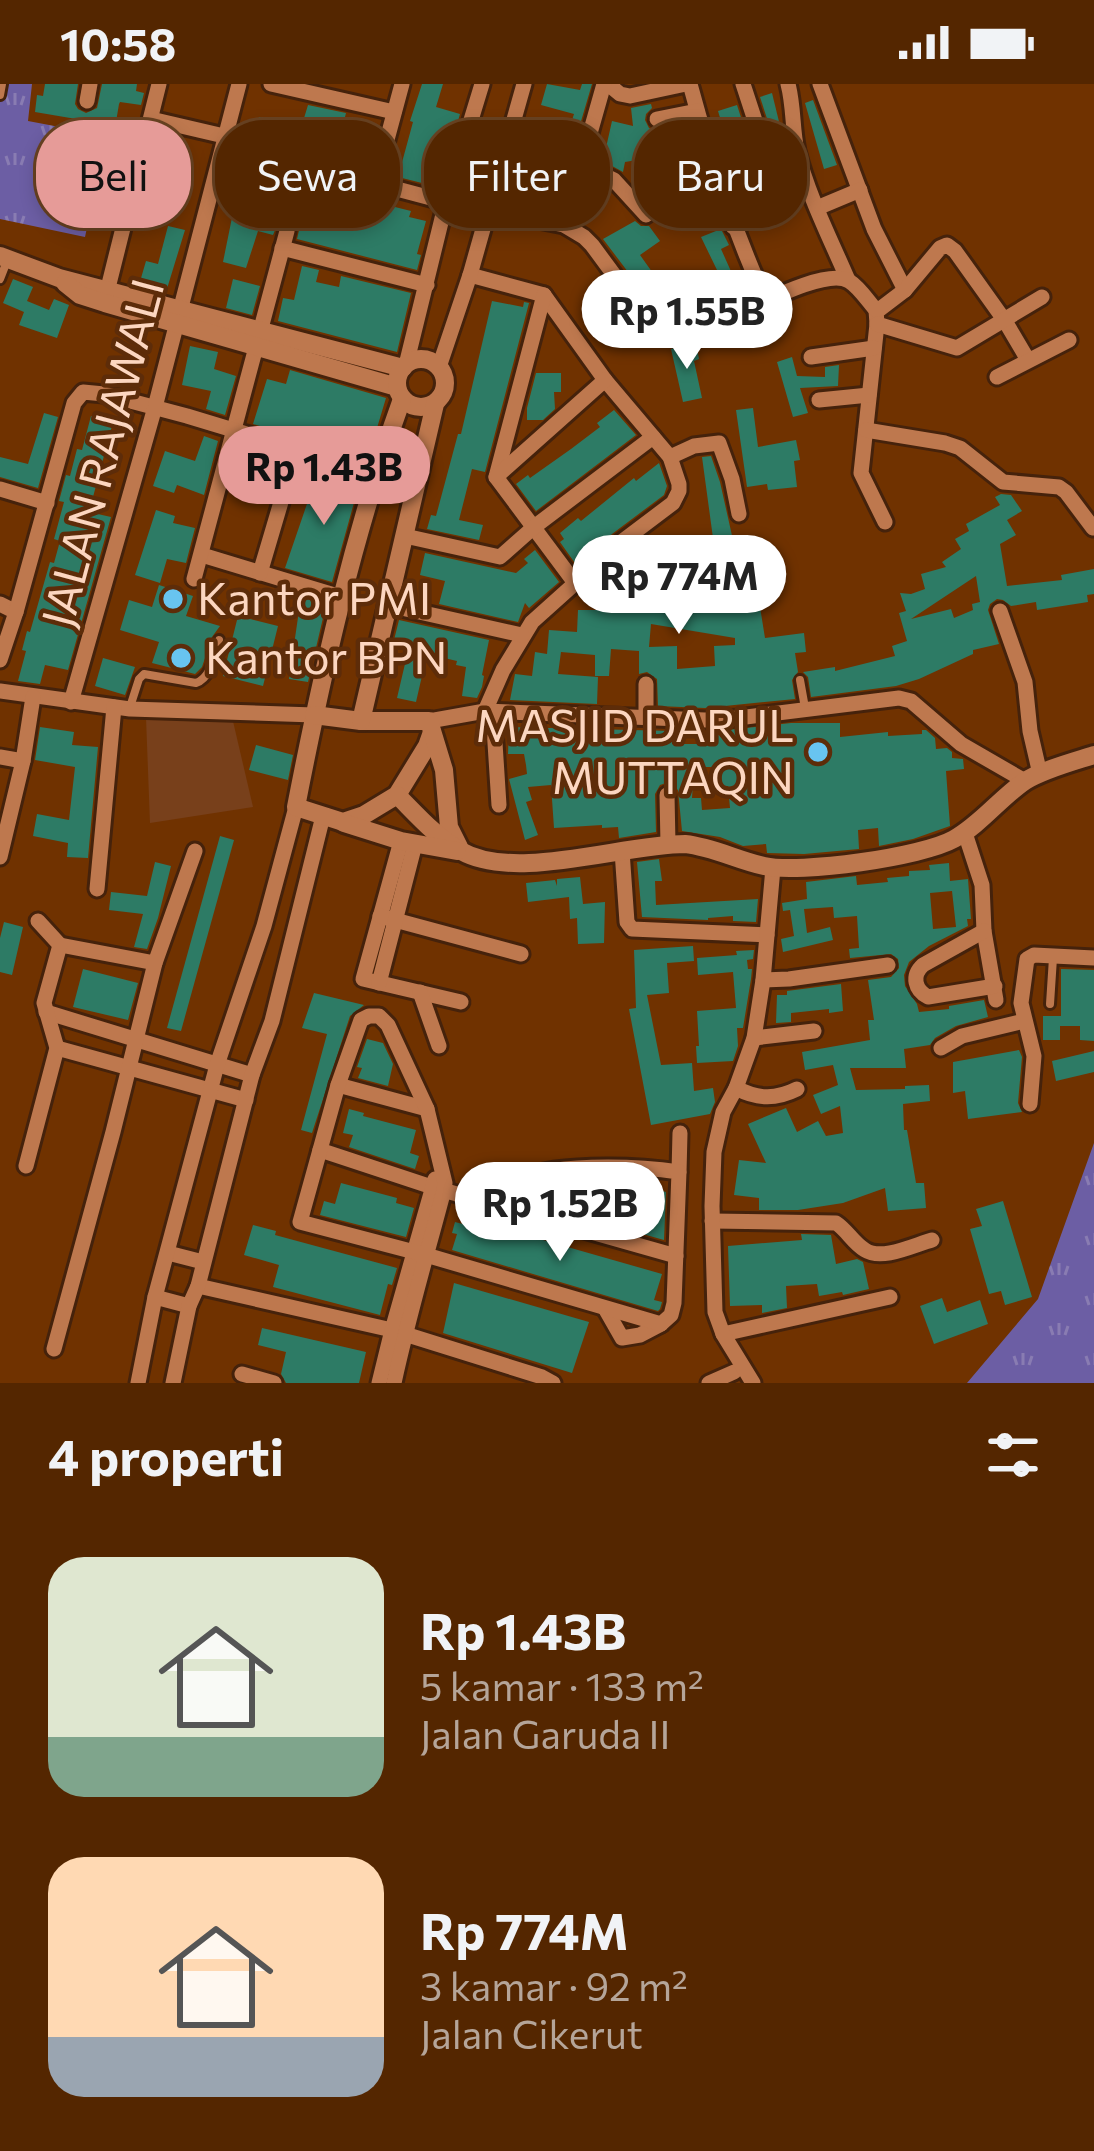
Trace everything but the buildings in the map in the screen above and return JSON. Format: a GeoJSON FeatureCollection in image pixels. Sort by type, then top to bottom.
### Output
{"type":"FeatureCollection","features":[{"type":"Feature","properties":{"kind":"street"},"geometry":{"type":"LineString","coordinates":[[106,297],[159,84]]}},
{"type":"Feature","properties":{"kind":"street","name":"JALAN RAJAWALI"},"geometry":{"type":"LineString","coordinates":[[229,120],[239,84]]}},
{"type":"Feature","properties":{"kind":"street"},"geometry":{"type":"LineString","coordinates":[[271,84],[320,89],[394,112]]}},
{"type":"Feature","properties":{"kind":"street"},"geometry":{"type":"LineString","coordinates":[[392,120],[402,84]]}},
{"type":"Feature","properties":{"kind":"street"},"geometry":{"type":"LineString","coordinates":[[471,120],[482,84]]}},
{"type":"Feature","properties":{"kind":"street"},"geometry":{"type":"LineString","coordinates":[[514,120],[524,84]]}},
{"type":"Feature","properties":{"kind":"street"},"geometry":{"type":"LineString","coordinates":[[595,120],[606,84],[629,96],[688,84],[699,120]]}},
{"type":"Feature","properties":{"kind":"street"},"geometry":{"type":"LineString","coordinates":[[743,84],[755,120]]}},
{"type":"Feature","properties":{"kind":"street"},"geometry":{"type":"LineString","coordinates":[[788,84],[798,158],[848,280],[876,317],[957,348],[1042,297]]}},
{"type":"Feature","properties":{"kind":"street"},"geometry":{"type":"LineString","coordinates":[[820,84],[874,229],[904,290]]}},
{"type":"Feature","properties":{"kind":"street"},"geometry":{"type":"LineString","coordinates":[[657,119],[697,111]]}},
{"type":"Feature","properties":{"kind":"street"},"geometry":{"type":"LineString","coordinates":[[151,118],[215,134]]}},
{"type":"Feature","properties":{"kind":"street","name":"JALAN RAJAWALI"},"geometry":{"type":"LineString","coordinates":[[71,702],[155,407],[215,170]]}},
{"type":"Feature","properties":{"kind":"street"},"geometry":{"type":"LineString","coordinates":[[610,178],[634,202]]}},
{"type":"Feature","properties":{"kind":"street"},"geometry":{"type":"LineString","coordinates":[[817,208],[860,190]]}},
{"type":"Feature","properties":{"kind":"street"},"geometry":{"type":"LineString","coordinates":[[138,1383],[155,1297],[217,1065],[264,926],[296,806],[341,597],[440,228]]}},
{"type":"Feature","properties":{"kind":"street"},"geometry":{"type":"LineString","coordinates":[[439,368],[483,228]]}},
{"type":"Feature","properties":{"kind":"street"},"geometry":{"type":"LineString","coordinates":[[568,228],[592,245],[654,328]]}},
{"type":"Feature","properties":{"kind":"street"},"geometry":{"type":"LineString","coordinates":[[733,228],[766,302]]}},
{"type":"Feature","properties":{"kind":"street"},"geometry":{"type":"LineString","coordinates":[[194,579],[285,240],[427,285]]}},
{"type":"Feature","properties":{"kind":"street"},"geometry":{"type":"LineString","coordinates":[[885,522],[861,472],[876,317],[883,308],[940,248],[950,245],[1028,360]]}},
{"type":"Feature","properties":{"kind":"street"},"geometry":{"type":"LineString","coordinates":[[4,258],[59,278],[80,295],[106,297],[402,380]]}},
{"type":"Feature","properties":{"kind":"street"},"geometry":{"type":"LineString","coordinates":[[470,275],[544,295],[605,380],[670,457],[679,484],[677,497],[542,611],[521,635],[489,711],[499,806]]}},
{"type":"Feature","properties":{"kind":"street"},"geometry":{"type":"LineString","coordinates":[[737,314],[821,280],[848,280]]}},
{"type":"Feature","properties":{"kind":"street"},"geometry":{"type":"LineString","coordinates":[[496,477],[544,295]]}},
{"type":"Feature","properties":{"kind":"street"},"geometry":{"type":"LineString","coordinates":[[997,377],[1069,340]]}},
{"type":"Feature","properties":{"kind":"street"},"geometry":{"type":"LineString","coordinates":[[811,357],[874,348]]}},
{"type":"Feature","properties":{"kind":"street"},"geometry":{"type":"LineString","coordinates":[[361,721],[435,404],[445,380],[439,368],[417,360],[402,380]]}},
{"type":"Feature","properties":{"kind":"street"},"geometry":{"type":"LineString","coordinates":[[402,380],[410,405],[435,404]]}},
{"type":"Feature","properties":{"kind":"street"},"geometry":{"type":"LineString","coordinates":[[496,477],[605,380]]}},
{"type":"Feature","properties":{"kind":"street"},"geometry":{"type":"LineString","coordinates":[[0,660],[74,403],[83,392],[155,407],[375,472]]}},
{"type":"Feature","properties":{"kind":"street"},"geometry":{"type":"LineString","coordinates":[[819,400],[869,395]]}},
{"type":"Feature","properties":{"kind":"street"},"geometry":{"type":"LineString","coordinates":[[866,430],[945,443],[974,457],[1003,482],[1059,487],[1093,528]]}},
{"type":"Feature","properties":{"kind":"street"},"geometry":{"type":"LineString","coordinates":[[405,536],[496,557],[508,553],[653,436]]}},
{"type":"Feature","properties":{"kind":"street"},"geometry":{"type":"LineString","coordinates":[[670,457],[694,446],[719,443],[740,514]]}},
{"type":"Feature","properties":{"kind":"street"},"geometry":{"type":"LineString","coordinates":[[260,572],[297,448]]}},
{"type":"Feature","properties":{"kind":"street"},"geometry":{"type":"LineString","coordinates":[[496,477],[574,583]]}},
{"type":"Feature","properties":{"kind":"street"},"geometry":{"type":"LineString","coordinates":[[0,489],[47,502]]}},
{"type":"Feature","properties":{"kind":"street"},"geometry":{"type":"LineString","coordinates":[[202,555],[341,597]]}},
{"type":"Feature","properties":{"kind":"street"},"geometry":{"type":"LineString","coordinates":[[0,604],[16,612]]}},
{"type":"Feature","properties":{"kind":"street"},"geometry":{"type":"LineString","coordinates":[[388,604],[521,635]]}},
{"type":"Feature","properties":{"kind":"street"},"geometry":{"type":"LineString","coordinates":[[1000,611],[1024,682],[1033,778]]}},
{"type":"Feature","properties":{"kind":"street"},"geometry":{"type":"LineString","coordinates":[[646,684],[646,716]]}},
{"type":"Feature","properties":{"kind":"street"},"geometry":{"type":"LineString","coordinates":[[0,691],[122,708],[314,715],[431,726],[489,711],[738,718],[905,699],[962,744],[1033,778]]}},
{"type":"Feature","properties":{"kind":"street"},"geometry":{"type":"LineString","coordinates":[[1,852],[33,697]]}},
{"type":"Feature","properties":{"kind":"street"},"geometry":{"type":"LineString","coordinates":[[97,889],[122,708]]}},
{"type":"Feature","properties":{"kind":"street"},"geometry":{"type":"LineString","coordinates":[[333,819],[364,815],[397,795],[427,746],[431,726]]}},
{"type":"Feature","properties":{"kind":"street"},"geometry":{"type":"LineString","coordinates":[[431,726],[444,770],[449,827],[461,851]]}},
{"type":"Feature","properties":{"kind":"street"},"geometry":{"type":"LineString","coordinates":[[296,806],[408,842],[495,862],[668,844],[703,846],[773,868],[825,865],[931,850],[964,833],[1033,778],[1094,754]]}},
{"type":"Feature","properties":{"kind":"street"},"geometry":{"type":"LineString","coordinates":[[0,758],[23,761]]}},
{"type":"Feature","properties":{"kind":"street"},"geometry":{"type":"LineString","coordinates":[[397,795],[461,851]]}},
{"type":"Feature","properties":{"kind":"street"},"geometry":{"type":"LineString","coordinates":[[667,795],[668,844]]}},
{"type":"Feature","properties":{"kind":"street"},"geometry":{"type":"LineString","coordinates":[[173,1383],[189,1306],[252,1075],[333,819]]}},
{"type":"Feature","properties":{"kind":"street"},"geometry":{"type":"LineString","coordinates":[[964,833],[982,885],[984,931],[996,993],[928,997],[921,993],[915,978],[922,965],[984,931]]}},
{"type":"Feature","properties":{"kind":"street"},"geometry":{"type":"LineString","coordinates":[[408,842],[387,918],[379,983],[461,1002]]}},
{"type":"Feature","properties":{"kind":"street"},"geometry":{"type":"LineString","coordinates":[[54,1349],[155,963],[195,851]]}},
{"type":"Feature","properties":{"kind":"street"},"geometry":{"type":"LineString","coordinates":[[622,851],[627,922],[632,929],[767,935]]}},
{"type":"Feature","properties":{"kind":"street"},"geometry":{"type":"LineString","coordinates":[[753,1383],[715,1312],[714,1152],[723,1112],[754,1038],[773,868]]}},
{"type":"Feature","properties":{"kind":"street"},"geometry":{"type":"LineString","coordinates":[[387,918],[521,954]]}},
{"type":"Feature","properties":{"kind":"street"},"geometry":{"type":"LineString","coordinates":[[38,921],[60,945],[155,963]]}},
{"type":"Feature","properties":{"kind":"street"},"geometry":{"type":"LineString","coordinates":[[264,926],[294,932]]}},
{"type":"Feature","properties":{"kind":"street"},"geometry":{"type":"LineString","coordinates":[[26,1166],[57,1048],[44,1003],[60,945]]}},
{"type":"Feature","properties":{"kind":"street"},"geometry":{"type":"LineString","coordinates":[[1030,1104],[1034,1056],[1021,1004],[1027,959],[1034,955],[1094,958]]}},
{"type":"Feature","properties":{"kind":"street"},"geometry":{"type":"LineString","coordinates":[[763,980],[888,965]]}},
{"type":"Feature","properties":{"kind":"street"},"geometry":{"type":"LineString","coordinates":[[420,992],[439,1046]]}},
{"type":"Feature","properties":{"kind":"street"},"geometry":{"type":"LineString","coordinates":[[46,1012],[252,1075]]}},
{"type":"Feature","properties":{"kind":"street"},"geometry":{"type":"LineString","coordinates":[[379,1383],[398,1331],[420,1253],[439,1183],[427,1109],[388,1025],[379,1016],[359,1023],[295,1220],[420,1253],[606,1310],[626,1339],[661,1324],[674,1303],[680,1133]]}},
{"type":"Feature","properties":{"kind":"street"},"geometry":{"type":"LineString","coordinates":[[941,1048],[962,1036],[1024,1021]]}},
{"type":"Feature","properties":{"kind":"street"},"geometry":{"type":"LineString","coordinates":[[754,1038],[814,1031]]}},
{"type":"Feature","properties":{"kind":"street"},"geometry":{"type":"LineString","coordinates":[[57,1048],[246,1100]]}},
{"type":"Feature","properties":{"kind":"street"},"geometry":{"type":"LineString","coordinates":[[338,1085],[427,1109]]}},
{"type":"Feature","properties":{"kind":"street"},"geometry":{"type":"LineString","coordinates":[[736,1088],[764,1098],[797,1089]]}},
{"type":"Feature","properties":{"kind":"street"},"geometry":{"type":"LineString","coordinates":[[320,1150],[676,1256]]}},
{"type":"Feature","properties":{"kind":"street"},"geometry":{"type":"LineString","coordinates":[[501,1205],[509,1185],[535,1173],[623,1167],[679,1172]]}},
{"type":"Feature","properties":{"kind":"street"},"geometry":{"type":"LineString","coordinates":[[712,1221],[836,1223],[862,1249],[878,1255],[932,1240]]}},
{"type":"Feature","properties":{"kind":"street"},"geometry":{"type":"LineString","coordinates":[[168,1253],[203,1262]]}},
{"type":"Feature","properties":{"kind":"street"},"geometry":{"type":"LineString","coordinates":[[198,1286],[398,1331],[553,1383]]}},
{"type":"Feature","properties":{"kind":"street"},"geometry":{"type":"LineString","coordinates":[[155,1297],[189,1306]]}},
{"type":"Feature","properties":{"kind":"street"},"geometry":{"type":"LineString","coordinates":[[723,1334],[890,1297]]}},
{"type":"Feature","properties":{"kind":"street"},"geometry":{"type":"LineString","coordinates":[[394,1383],[398,1331]]}},
{"type":"Feature","properties":{"kind":"street"},"geometry":{"type":"LineString","coordinates":[[709,1383],[734,1372]]}},
{"type":"Feature","properties":{"kind":"street"},"geometry":{"type":"LineString","coordinates":[[247,1378],[274,1383]]}},
{"type":"Feature","properties":{"kind":"lane"},"geometry":{"type":"LineString","coordinates":[[0,95],[2,84]]}},
{"type":"Feature","properties":{"kind":"lane"},"geometry":{"type":"LineString","coordinates":[[0,279],[4,258]]}},
{"type":"Feature","properties":{"kind":"lane"},"geometry":{"type":"LineString","coordinates":[[122,708],[144,674],[202,680],[219,640]]}},
{"type":"Feature","properties":{"kind":"lane"},"geometry":{"type":"LineString","coordinates":[[800,680],[805,710]]}},
{"type":"Feature","properties":{"kind":"lane"},"geometry":{"type":"LineString","coordinates":[[1050,1004],[1053,957]]}},
{"type":"Feature","properties":{"kind":"shaded area"},"geometry":{"type":"Polygon","coordinates":[[[146,717],[232,717],[253,807],[150,823],[146,717]]]}},
{"type":"Feature","properties":{"kind":"green space"},"geometry":{"type":"Polygon","coordinates":[[[0,84],[32,84],[28,121],[36,123],[36,227],[0,219],[0,84]]]}},
{"type":"Feature","properties":{"kind":"green space"},"geometry":{"type":"Polygon","coordinates":[[[42,228],[87,228],[85,237],[42,228]]]}},
{"type":"Feature","properties":{"kind":"green space"},"geometry":{"type":"Polygon","coordinates":[[[1094,1143],[1094,1383],[967,1383],[1038,1299],[1094,1143]]]}},
{"type":"Feature","properties":{"kind":"place","name":"Kantor PMI"},"geometry":{"type":"Point","coordinates":[173,599]}},
{"type":"Feature","properties":{"kind":"place","name":"Kantor BPN"},"geometry":{"type":"Point","coordinates":[181,658]}},
{"type":"Feature","properties":{"kind":"place","name":"MASJID DARUL MUTTAQIN"},"geometry":{"type":"Point","coordinates":[818,752]}}]}
